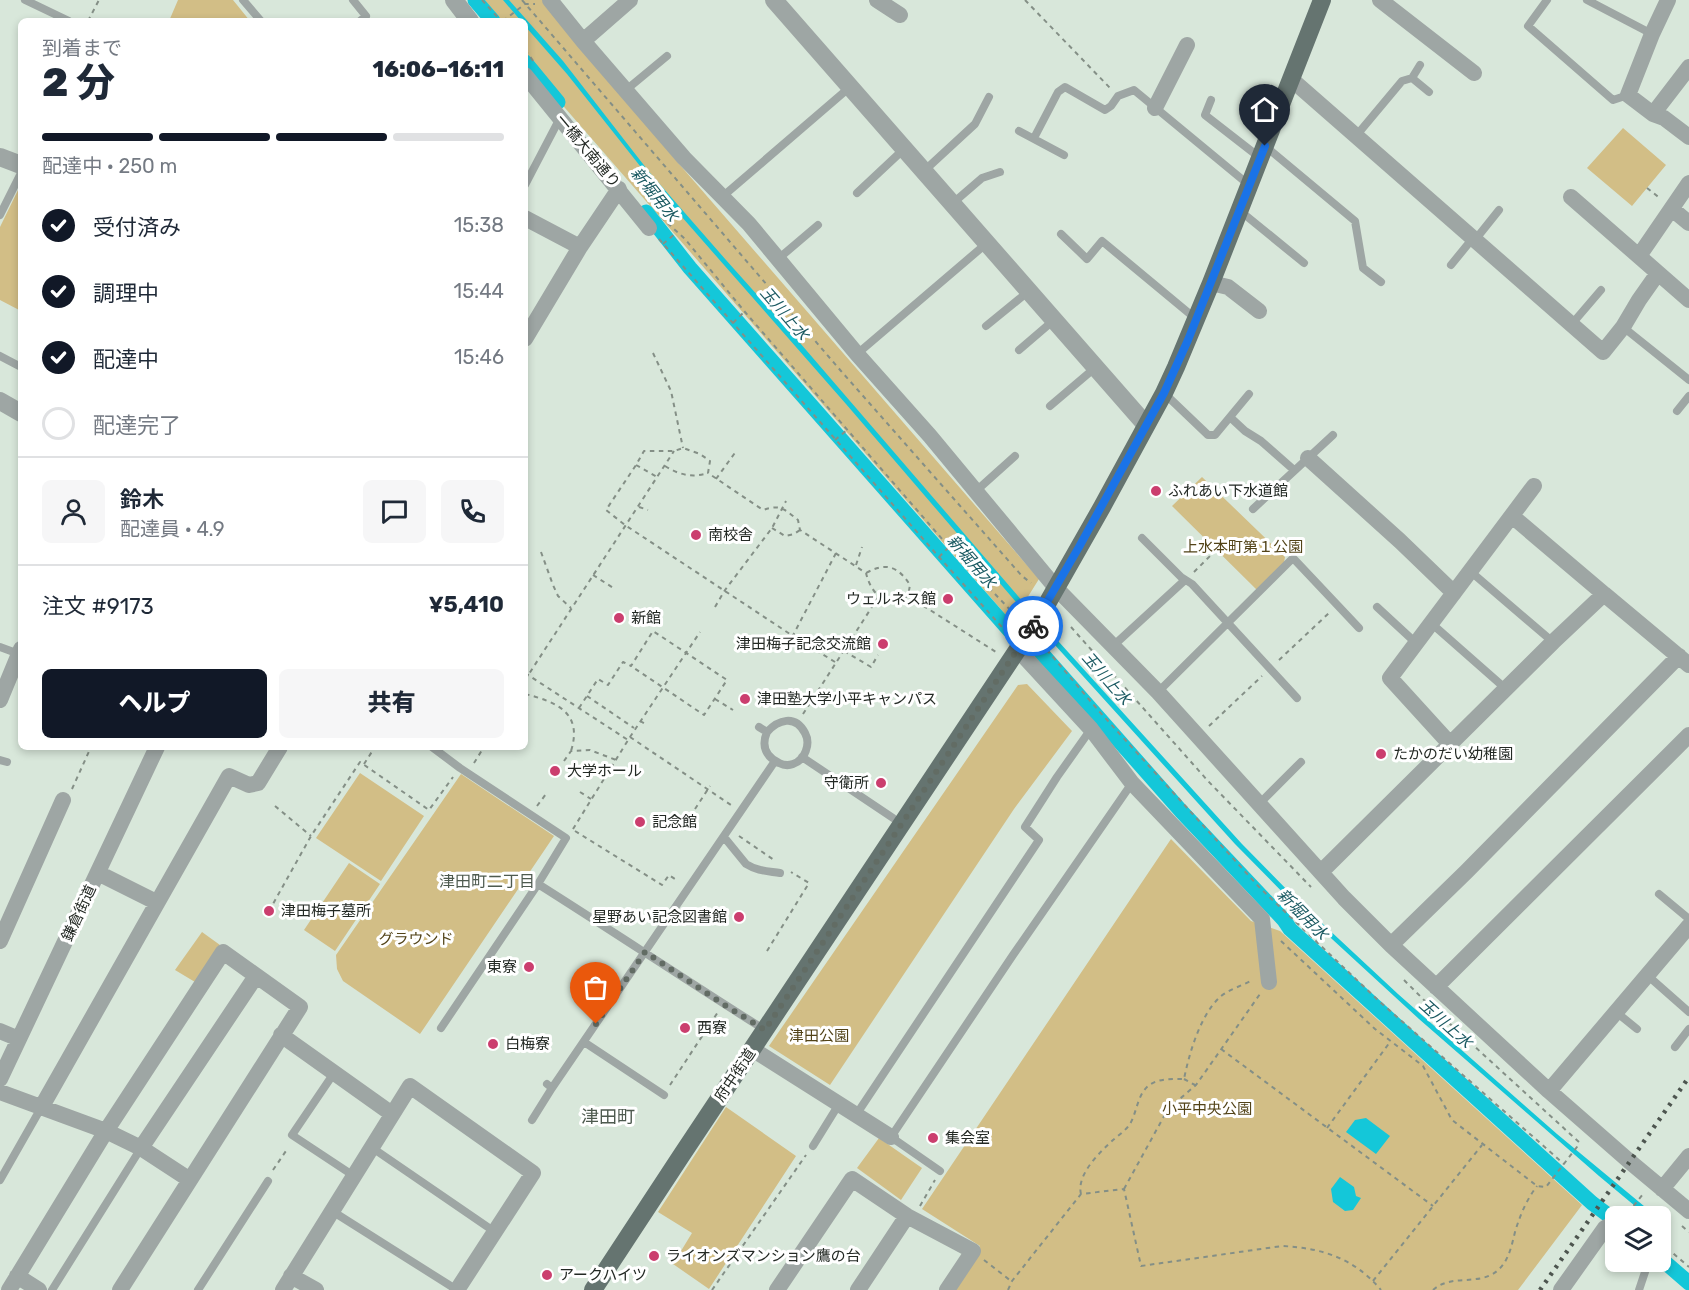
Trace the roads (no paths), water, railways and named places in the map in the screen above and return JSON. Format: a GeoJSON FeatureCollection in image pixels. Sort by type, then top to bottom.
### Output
{"type":"FeatureCollection","features":[{"type":"Feature","properties":{"kind":"main road","name":"府中街道"},"geometry":{"type":"LineString","coordinates":[[593,1290],[1056,588],[1164,393],[1211,283],[1322,0]]}},
{"type":"Feature","properties":{"kind":"street"},"geometry":{"type":"LineString","coordinates":[[454,0],[468,18]]}},
{"type":"Feature","properties":{"kind":"street"},"geometry":{"type":"LineString","coordinates":[[550,0],[582,41],[684,158],[748,224],[857,354],[930,436],[1056,588],[1158,692],[1344,898],[1436,987],[1654,1187],[1689,1211]]}},
{"type":"Feature","properties":{"kind":"street"},"geometry":{"type":"LineString","coordinates":[[582,41],[630,0]]}},
{"type":"Feature","properties":{"kind":"street"},"geometry":{"type":"LineString","coordinates":[[774,0],[1146,425]]}},
{"type":"Feature","properties":{"kind":"street"},"geometry":{"type":"LineString","coordinates":[[1380,0],[1474,73]]}},
{"type":"Feature","properties":{"kind":"street"},"geometry":{"type":"LineString","coordinates":[[1668,0],[1628,95],[1689,137]]}},
{"type":"Feature","properties":{"kind":"street"},"geometry":{"type":"LineString","coordinates":[[879,1],[900,15]]}},
{"type":"Feature","properties":{"kind":"street"},"geometry":{"type":"LineString","coordinates":[[1155,108],[1187,45]]}},
{"type":"Feature","properties":{"kind":"street"},"geometry":{"type":"LineString","coordinates":[[1653,114],[1689,67]]}},
{"type":"Feature","properties":{"kind":"street","name":"一橋大南通り"},"geometry":{"type":"LineString","coordinates":[[532,72],[561,118],[619,189],[655,222]]}},
{"type":"Feature","properties":{"kind":"street"},"geometry":{"type":"LineString","coordinates":[[1292,79],[1602,352],[1623,327],[1659,273]]}},
{"type":"Feature","properties":{"kind":"street"},"geometry":{"type":"LineString","coordinates":[[0,157],[18,164]]}},
{"type":"Feature","properties":{"kind":"street"},"geometry":{"type":"LineString","coordinates":[[1639,256],[1689,183]]}},
{"type":"Feature","properties":{"kind":"street"},"geometry":{"type":"LineString","coordinates":[[528,334],[580,247],[619,189]]}},
{"type":"Feature","properties":{"kind":"street"},"geometry":{"type":"LineString","coordinates":[[1571,197],[1689,300]]}},
{"type":"Feature","properties":{"kind":"street"},"geometry":{"type":"LineString","coordinates":[[1672,209],[1689,223]]}},
{"type":"Feature","properties":{"kind":"street"},"geometry":{"type":"LineString","coordinates":[[528,220],[580,247]]}},
{"type":"Feature","properties":{"kind":"street"},"geometry":{"type":"LineString","coordinates":[[1211,283],[1228,287],[1258,311]]}},
{"type":"Feature","properties":{"kind":"street"},"geometry":{"type":"LineString","coordinates":[[0,403],[18,412]]}},
{"type":"Feature","properties":{"kind":"street"},"geometry":{"type":"LineString","coordinates":[[1308,458],[1454,593]]}},
{"type":"Feature","properties":{"kind":"street"},"geometry":{"type":"LineString","coordinates":[[1451,745],[1390,678],[1534,486]]}},
{"type":"Feature","properties":{"kind":"street"},"geometry":{"type":"LineString","coordinates":[[1391,945],[1684,660],[1512,516]]}},
{"type":"Feature","properties":{"kind":"street"},"geometry":{"type":"LineString","coordinates":[[1321,872],[1604,594]]}},
{"type":"Feature","properties":{"kind":"street"},"geometry":{"type":"LineString","coordinates":[[1022,640],[1132,783],[1262,919],[1268,977]]}},
{"type":"Feature","properties":{"kind":"street"},"geometry":{"type":"LineString","coordinates":[[0,700],[18,660]]}},
{"type":"Feature","properties":{"kind":"street"},"geometry":{"type":"LineString","coordinates":[[1436,987],[1689,735]]}},
{"type":"Feature","properties":{"kind":"street","name":"鎌倉街道"},"geometry":{"type":"LineString","coordinates":[[0,1079],[156,750]]}},
{"type":"Feature","properties":{"kind":"street"},"geometry":{"type":"LineString","coordinates":[[41,1108],[229,776],[249,785],[258,783],[278,750]]}},
{"type":"Feature","properties":{"kind":"street"},"geometry":{"type":"LineString","coordinates":[[0,941],[63,800]]}},
{"type":"Feature","properties":{"kind":"street"},"geometry":{"type":"LineString","coordinates":[[98,873],[156,902]]}},
{"type":"Feature","properties":{"kind":"street"},"geometry":{"type":"LineString","coordinates":[[1549,1091],[1689,926]]}},
{"type":"Feature","properties":{"kind":"street"},"geometry":{"type":"LineString","coordinates":[[39,1290],[13,1283],[106,1131],[223,952],[300,1007],[120,1290]]}},
{"type":"Feature","properties":{"kind":"street"},"geometry":{"type":"LineString","coordinates":[[141,1148],[256,976]]}},
{"type":"Feature","properties":{"kind":"street"},"geometry":{"type":"LineString","coordinates":[[0,1031],[19,1039]]}},
{"type":"Feature","properties":{"kind":"street"},"geometry":{"type":"LineString","coordinates":[[281,1035],[393,1114]]}},
{"type":"Feature","properties":{"kind":"street"},"geometry":{"type":"LineString","coordinates":[[752,1049],[891,1137]]}},
{"type":"Feature","properties":{"kind":"street"},"geometry":{"type":"LineString","coordinates":[[316,1290],[287,1283],[410,1086],[533,1173],[457,1290]]}},
{"type":"Feature","properties":{"kind":"street"},"geometry":{"type":"LineString","coordinates":[[0,1092],[106,1131],[141,1148],[190,1180]]}},
{"type":"Feature","properties":{"kind":"street"},"geometry":{"type":"LineString","coordinates":[[1654,1187],[1689,1156]]}},
{"type":"Feature","properties":{"kind":"street"},"geometry":{"type":"LineString","coordinates":[[777,1290],[852,1179],[910,1218],[973,1251],[946,1290]]}},
{"type":"Feature","properties":{"kind":"street"},"geometry":{"type":"LineString","coordinates":[[858,1290],[910,1218]]}},
{"type":"Feature","properties":{"kind":"street"},"geometry":{"type":"LineString","coordinates":[[1561,1290],[1605,1236]]}},
{"type":"Feature","properties":{"kind":"lane"},"geometry":{"type":"LineString","coordinates":[[25,0],[63,18]]}},
{"type":"Feature","properties":{"kind":"lane"},"geometry":{"type":"LineString","coordinates":[[243,0],[258,18]]}},
{"type":"Feature","properties":{"kind":"lane"},"geometry":{"type":"LineString","coordinates":[[353,0],[366,16],[364,18]]}},
{"type":"Feature","properties":{"kind":"lane"},"geometry":{"type":"LineString","coordinates":[[1547,0],[1528,26],[1613,100],[1628,95]]}},
{"type":"Feature","properties":{"kind":"lane"},"geometry":{"type":"LineString","coordinates":[[1587,0],[1652,34]]}},
{"type":"Feature","properties":{"kind":"lane"},"geometry":{"type":"LineString","coordinates":[[626,90],[667,56]]}},
{"type":"Feature","properties":{"kind":"lane"},"geometry":{"type":"LineString","coordinates":[[1356,136],[1397,86],[1402,81],[1412,78],[1420,65]]}},
{"type":"Feature","properties":{"kind":"lane"},"geometry":{"type":"LineString","coordinates":[[1412,78],[1429,92]]}},
{"type":"Feature","properties":{"kind":"lane"},"geometry":{"type":"LineString","coordinates":[[722,197],[850,87]]}},
{"type":"Feature","properties":{"kind":"lane"},"geometry":{"type":"LineString","coordinates":[[1034,138],[1058,92],[1065,87],[1105,110],[1112,106],[1118,96],[1134,90],[1249,185]]}},
{"type":"Feature","properties":{"kind":"lane"},"geometry":{"type":"LineString","coordinates":[[923,171],[975,124],[989,97]]}},
{"type":"Feature","properties":{"kind":"lane"},"geometry":{"type":"LineString","coordinates":[[1212,100],[1205,115],[1262,152],[1354,221],[1363,268],[1381,282]]}},
{"type":"Feature","properties":{"kind":"lane"},"geometry":{"type":"LineString","coordinates":[[528,179],[561,118]]}},
{"type":"Feature","properties":{"kind":"lane"},"geometry":{"type":"LineString","coordinates":[[1019,130],[1064,155]]}},
{"type":"Feature","properties":{"kind":"lane"},"geometry":{"type":"LineString","coordinates":[[857,193],[905,149]]}},
{"type":"Feature","properties":{"kind":"lane"},"geometry":{"type":"LineString","coordinates":[[952,204],[982,178],[1000,172]]}},
{"type":"Feature","properties":{"kind":"lane"},"geometry":{"type":"LineString","coordinates":[[0,215],[18,179]]}},
{"type":"Feature","properties":{"kind":"lane"},"geometry":{"type":"LineString","coordinates":[[1239,210],[1304,263]]}},
{"type":"Feature","properties":{"kind":"lane"},"geometry":{"type":"LineString","coordinates":[[1451,265],[1499,210]]}},
{"type":"Feature","properties":{"kind":"lane"},"geometry":{"type":"LineString","coordinates":[[778,259],[818,225]]}},
{"type":"Feature","properties":{"kind":"lane"},"geometry":{"type":"LineString","coordinates":[[1060,234],[1087,259],[1102,241],[1196,319]]}},
{"type":"Feature","properties":{"kind":"lane"},"geometry":{"type":"LineString","coordinates":[[857,354],[987,243]]}},
{"type":"Feature","properties":{"kind":"lane"},"geometry":{"type":"LineString","coordinates":[[1571,325],[1601,290]]}},
{"type":"Feature","properties":{"kind":"lane"},"geometry":{"type":"LineString","coordinates":[[986,326],[1029,291]]}},
{"type":"Feature","properties":{"kind":"lane"},"geometry":{"type":"LineString","coordinates":[[1019,350],[1054,320]]}},
{"type":"Feature","properties":{"kind":"lane"},"geometry":{"type":"LineString","coordinates":[[1623,327],[1689,380]]}},
{"type":"Feature","properties":{"kind":"lane"},"geometry":{"type":"LineString","coordinates":[[0,356],[18,365]]}},
{"type":"Feature","properties":{"kind":"lane"},"geometry":{"type":"LineString","coordinates":[[1050,406],[1096,368]]}},
{"type":"Feature","properties":{"kind":"lane"},"geometry":{"type":"LineString","coordinates":[[1164,393],[1208,435],[1215,435],[1249,394]]}},
{"type":"Feature","properties":{"kind":"lane"},"geometry":{"type":"LineString","coordinates":[[1677,411],[1689,396]]}},
{"type":"Feature","properties":{"kind":"lane"},"geometry":{"type":"LineString","coordinates":[[1231,418],[1245,431],[1262,441],[1294,470]]}},
{"type":"Feature","properties":{"kind":"lane"},"geometry":{"type":"LineString","coordinates":[[1253,509],[1333,435]]}},
{"type":"Feature","properties":{"kind":"lane"},"geometry":{"type":"LineString","coordinates":[[976,491],[1015,456]]}},
{"type":"Feature","properties":{"kind":"lane"},"geometry":{"type":"LineString","coordinates":[[1142,538],[1180,577],[1192,584],[1297,698]]}},
{"type":"Feature","properties":{"kind":"lane"},"geometry":{"type":"LineString","coordinates":[[1158,692],[1293,558],[1359,628]]}},
{"type":"Feature","properties":{"kind":"lane"},"geometry":{"type":"LineString","coordinates":[[1470,571],[1554,642]]}},
{"type":"Feature","properties":{"kind":"lane"},"geometry":{"type":"LineString","coordinates":[[1113,646],[1185,580]]}},
{"type":"Feature","properties":{"kind":"lane"},"geometry":{"type":"LineString","coordinates":[[1377,607],[1416,643]]}},
{"type":"Feature","properties":{"kind":"lane"},"geometry":{"type":"LineString","coordinates":[[1431,623],[1506,689]]}},
{"type":"Feature","properties":{"kind":"lane"},"geometry":{"type":"LineString","coordinates":[[0,647],[18,654]]}},
{"type":"Feature","properties":{"kind":"lane"},"geometry":{"type":"LineString","coordinates":[[786,720],[797,724],[805,732],[807,749],[794,764],[775,761],[767,755],[763,730],[779,721],[786,720]]}},
{"type":"Feature","properties":{"kind":"lane"},"geometry":{"type":"LineString","coordinates":[[856,1115],[1039,840],[1025,827],[1091,729]]}},
{"type":"Feature","properties":{"kind":"lane"},"geometry":{"type":"LineString","coordinates":[[436,750],[566,838],[538,884],[441,1028]]}},
{"type":"Feature","properties":{"kind":"lane"},"geometry":{"type":"LineString","coordinates":[[802,757],[893,818]]}},
{"type":"Feature","properties":{"kind":"lane"},"geometry":{"type":"LineString","coordinates":[[531,1120],[549,1086],[584,1042],[775,761]]}},
{"type":"Feature","properties":{"kind":"lane"},"geometry":{"type":"LineString","coordinates":[[1259,804],[1301,762]]}},
{"type":"Feature","properties":{"kind":"lane"},"geometry":{"type":"LineString","coordinates":[[940,1171],[891,1137],[1132,783]]}},
{"type":"Feature","properties":{"kind":"lane"},"geometry":{"type":"LineString","coordinates":[[724,837],[750,867],[780,873]]}},
{"type":"Feature","properties":{"kind":"lane"},"geometry":{"type":"LineString","coordinates":[[538,884],[765,1030]]}},
{"type":"Feature","properties":{"kind":"lane"},"geometry":{"type":"LineString","coordinates":[[1659,894],[1689,919]]}},
{"type":"Feature","properties":{"kind":"lane"},"geometry":{"type":"LineString","coordinates":[[1647,975],[1689,1011]]}},
{"type":"Feature","properties":{"kind":"lane"},"geometry":{"type":"LineString","coordinates":[[1616,1012],[1637,1029]]}},
{"type":"Feature","properties":{"kind":"lane"},"geometry":{"type":"LineString","coordinates":[[1675,1047],[1689,1029]]}},
{"type":"Feature","properties":{"kind":"lane"},"geometry":{"type":"LineString","coordinates":[[584,1042],[664,1095]]}},
{"type":"Feature","properties":{"kind":"lane"},"geometry":{"type":"LineString","coordinates":[[334,1073],[292,1135],[354,1176]]}},
{"type":"Feature","properties":{"kind":"lane"},"geometry":{"type":"LineString","coordinates":[[813,1146],[839,1104]]}},
{"type":"Feature","properties":{"kind":"lane"},"geometry":{"type":"LineString","coordinates":[[0,1180],[41,1108]]}},
{"type":"Feature","properties":{"kind":"lane"},"geometry":{"type":"LineString","coordinates":[[371,1147],[495,1232]]}},
{"type":"Feature","properties":{"kind":"lane"},"geometry":{"type":"LineString","coordinates":[[52,1290],[141,1148]]}},
{"type":"Feature","properties":{"kind":"lane"},"geometry":{"type":"LineString","coordinates":[[198,1290],[268,1181]]}},
{"type":"Feature","properties":{"kind":"lane"},"geometry":{"type":"LineString","coordinates":[[332,1211],[457,1290]]}},
{"type":"Feature","properties":{"kind":"lane"},"geometry":{"type":"LineString","coordinates":[[1639,1290],[1645,1272]]}},
{"type":"Feature","properties":{"kind":"water"},"geometry":{"type":"Polygon","coordinates":[[[503,0],[509,0],[525,18],[518,18],[503,0]]]}},
{"type":"Feature","properties":{"kind":"water"},"geometry":{"type":"Polygon","coordinates":[[[528,21],[563,61],[650,173],[1030,610],[1242,844],[1296,899],[1398,994],[1557,1134],[1644,1206],[1635,1206],[1419,1019],[1295,905],[1235,844],[1016,602],[667,200],[567,74],[528,29],[528,21]]]}},
{"type":"Feature","properties":{"kind":"water"},"geometry":{"type":"Polygon","coordinates":[[[1366,1118],[1390,1136],[1376,1154],[1346,1132],[1355,1120],[1366,1118]]]}},
{"type":"Feature","properties":{"kind":"water"},"geometry":{"type":"Polygon","coordinates":[[[1340,1177],[1354,1187],[1356,1196],[1361,1198],[1353,1210],[1345,1211],[1333,1202],[1331,1189],[1340,1177]]]}},
{"type":"Feature","properties":{"kind":"waterway","name":"新堀用水"},"geometry":{"type":"LineString","coordinates":[[475,0],[490,18]]}},
{"type":"Feature","properties":{"kind":"waterway","name":"新堀用水"},"geometry":{"type":"LineString","coordinates":[[528,66],[558,102]]}},
{"type":"Feature","properties":{"kind":"waterway","name":"新堀用水"},"geometry":{"type":"LineString","coordinates":[[646,212],[690,268],[1010,631],[1037,648],[1181,811],[1290,929],[1605,1213]]}},
{"type":"Feature","properties":{"kind":"waterway","name":"新堀用水"},"geometry":{"type":"LineString","coordinates":[[1671,1267],[1689,1283]]}},
{"type":"Feature","properties":{"kind":"railway"},"geometry":{"type":"LineString","coordinates":[[1540,1290],[1689,1077]]}},
{"type":"Feature","properties":{"kind":"place","name":"ふれあい下水道館"},"geometry":{"type":"Point","coordinates":[1156,491]}},
{"type":"Feature","properties":{"kind":"place","name":"南校舎"},"geometry":{"type":"Point","coordinates":[696,535]}},
{"type":"Feature","properties":{"kind":"place","name":"ウェルネス館"},"geometry":{"type":"Point","coordinates":[948,599]}},
{"type":"Feature","properties":{"kind":"place","name":"新館"},"geometry":{"type":"Point","coordinates":[619,618]}},
{"type":"Feature","properties":{"kind":"place","name":"津田梅子記念交流館"},"geometry":{"type":"Point","coordinates":[883,644]}},
{"type":"Feature","properties":{"kind":"place","name":"津田塾大学小平キャンパス"},"geometry":{"type":"Point","coordinates":[745,699]}},
{"type":"Feature","properties":{"kind":"place","name":"たかのだい幼稚園"},"geometry":{"type":"Point","coordinates":[1381,754]}},
{"type":"Feature","properties":{"kind":"place","name":"大学ホール"},"geometry":{"type":"Point","coordinates":[555,771]}},
{"type":"Feature","properties":{"kind":"place","name":"守衛所"},"geometry":{"type":"Point","coordinates":[881,783]}},
{"type":"Feature","properties":{"kind":"place","name":"記念館"},"geometry":{"type":"Point","coordinates":[640,822]}},
{"type":"Feature","properties":{"kind":"place","name":"津田梅子墓所"},"geometry":{"type":"Point","coordinates":[269,911]}},
{"type":"Feature","properties":{"kind":"place","name":"星野あい記念図書館"},"geometry":{"type":"Point","coordinates":[739,917]}},
{"type":"Feature","properties":{"kind":"place","name":"東寮"},"geometry":{"type":"Point","coordinates":[529,967]}},
{"type":"Feature","properties":{"kind":"place","name":"西寮"},"geometry":{"type":"Point","coordinates":[685,1028]}},
{"type":"Feature","properties":{"kind":"place","name":"白梅寮"},"geometry":{"type":"Point","coordinates":[493,1044]}},
{"type":"Feature","properties":{"kind":"place","name":"集会室"},"geometry":{"type":"Point","coordinates":[933,1138]}},
{"type":"Feature","properties":{"kind":"place","name":"ライオンズマンション鷹の台"},"geometry":{"type":"Point","coordinates":[654,1256]}},
{"type":"Feature","properties":{"kind":"place","name":"アークハイツ"},"geometry":{"type":"Point","coordinates":[547,1275]}},
{"type":"Feature","properties":{"kind":"district","name":"津田町二丁目"},"geometry":{"type":"Point","coordinates":[487,881]}},
{"type":"Feature","properties":{"kind":"district","name":"津田町"},"geometry":{"type":"Point","coordinates":[608,1117]}},
{"type":"Feature","properties":{"kind":"water label","name":"玉川上水"},"geometry":{"type":"Point","coordinates":[785,313]}},
{"type":"Feature","properties":{"kind":"water label","name":"玉川上水"},"geometry":{"type":"Point","coordinates":[1107,678]}},
{"type":"Feature","properties":{"kind":"water label","name":"玉川上水"},"geometry":{"type":"Point","coordinates":[1446,1023]}},
{"type":"Feature","properties":{"kind":"park label","name":"上水本町第１公園"},"geometry":{"type":"Point","coordinates":[1243,547]}},
{"type":"Feature","properties":{"kind":"park label","name":"グラウンド"},"geometry":{"type":"Point","coordinates":[416,939]}},
{"type":"Feature","properties":{"kind":"park label","name":"津田公園"},"geometry":{"type":"Point","coordinates":[819,1036]}},
{"type":"Feature","properties":{"kind":"park label","name":"小平中央公園"},"geometry":{"type":"Point","coordinates":[1207,1109]}}]}
